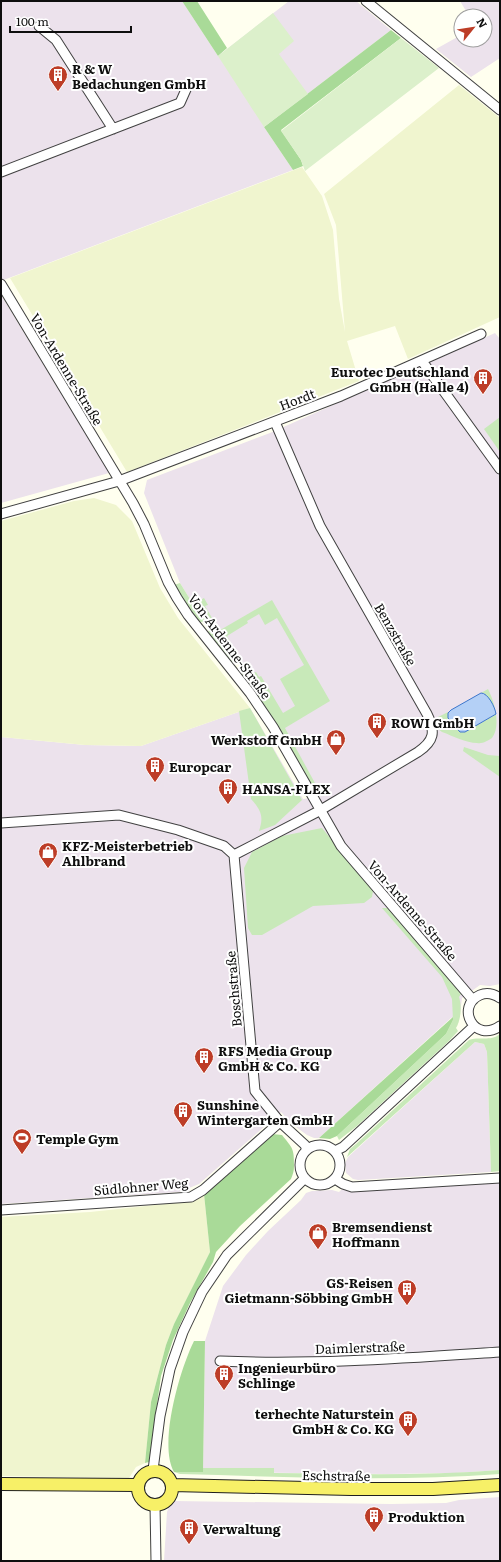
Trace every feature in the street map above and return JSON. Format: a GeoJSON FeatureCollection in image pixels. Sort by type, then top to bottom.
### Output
{"type":"FeatureCollection","features":[{"type":"Feature","properties":{"kind":"main road"},"geometry":{"type":"LineString","coordinates":[[153,1470],[160,1470],[170,1479],[172,1485],[172,1491],[166,1501],[155,1505],[144,1501],[140,1497],[137,1485],[143,1475],[153,1470]]}},
{"type":"Feature","properties":{"kind":"main road"},"geometry":{"type":"LineString","coordinates":[[1,1484],[137,1485]]}},
{"type":"Feature","properties":{"kind":"main road","name":"Eschstraße"},"geometry":{"type":"LineString","coordinates":[[172,1485],[351,1489],[432,1489],[500,1485]]}},
{"type":"Feature","properties":{"kind":"street"},"geometry":{"type":"LineString","coordinates":[[366,1],[500,110]]}},
{"type":"Feature","properties":{"kind":"street"},"geometry":{"type":"LineString","coordinates":[[39,26],[56,40],[113,129]]}},
{"type":"Feature","properties":{"kind":"street"},"geometry":{"type":"LineString","coordinates":[[1,172],[180,103],[188,86]]}},
{"type":"Feature","properties":{"kind":"street","name":"Von-Ardenne-Straße"},"geometry":{"type":"LineString","coordinates":[[1,284],[144,524],[168,582],[188,615],[250,693],[273,727],[319,811],[341,846],[473,1000]]}},
{"type":"Feature","properties":{"kind":"street","name":"Hordt"},"geometry":{"type":"LineString","coordinates":[[1,514],[119,481],[341,396],[481,334]]}},
{"type":"Feature","properties":{"kind":"street"},"geometry":{"type":"LineString","coordinates":[[422,361],[500,469]]}},
{"type":"Feature","properties":{"kind":"street","name":"Benzstraße"},"geometry":{"type":"LineString","coordinates":[[275,422],[320,526],[432,722],[432,739],[426,747],[319,811]]}},
{"type":"Feature","properties":{"kind":"street"},"geometry":{"type":"LineString","coordinates":[[1,823],[119,815],[178,830],[224,846],[234,855],[319,811]]}},
{"type":"Feature","properties":{"kind":"street","name":"Boschstraße"},"geometry":{"type":"LineString","coordinates":[[234,855],[255,1091],[280,1122],[305,1145],[307,1150]]}},
{"type":"Feature","properties":{"kind":"street"},"geometry":{"type":"LineString","coordinates":[[500,998],[490,993],[484,994],[473,1000],[468,1010],[470,1021],[474,1026],[484,1031],[490,1031],[500,1026]]}},
{"type":"Feature","properties":{"kind":"street"},"geometry":{"type":"LineString","coordinates":[[335,1151],[342,1147],[474,1026]]}},
{"type":"Feature","properties":{"kind":"street","name":"Südlohner Weg"},"geometry":{"type":"LineString","coordinates":[[1,1210],[191,1198],[203,1190],[280,1122]]}},
{"type":"Feature","properties":{"kind":"street"},"geometry":{"type":"LineString","coordinates":[[321,1145],[335,1151],[339,1158],[340,1165],[339,1172],[335,1179],[323,1185],[310,1183],[305,1178],[300,1167],[303,1155],[313,1146],[321,1145]]}},
{"type":"Feature","properties":{"kind":"street"},"geometry":{"type":"LineString","coordinates":[[153,1470],[159,1422],[170,1369],[183,1332],[199,1297],[214,1272],[227,1255],[305,1178]]}},
{"type":"Feature","properties":{"kind":"street"},"geometry":{"type":"LineString","coordinates":[[335,1179],[352,1187],[500,1178]]}},
{"type":"Feature","properties":{"kind":"street","name":"Daimlerstraße"},"geometry":{"type":"LineString","coordinates":[[220,1361],[258,1363],[326,1362],[500,1352]]}},
{"type":"Feature","properties":{"kind":"street"},"geometry":{"type":"LineString","coordinates":[[155,1505],[156,1561]]}},
{"type":"Feature","properties":{"kind":"shaded area"},"geometry":{"type":"Polygon","coordinates":[[[1,1],[182,1],[218,56],[289,1],[356,1],[391,30],[264,127],[293,170],[1,281],[1,1]]]}},
{"type":"Feature","properties":{"kind":"shaded area"},"geometry":{"type":"Polygon","coordinates":[[[460,1],[500,1],[500,58],[471,77],[436,49],[453,39],[453,48],[493,48],[493,8],[464,8],[460,1]]]}},
{"type":"Feature","properties":{"kind":"shaded area"},"geometry":{"type":"Polygon","coordinates":[[[1,295],[109,473],[1,503],[1,295]]]}},
{"type":"Feature","properties":{"kind":"shaded area"},"geometry":{"type":"Polygon","coordinates":[[[495,333],[500,339],[500,984],[490,986],[480,985],[462,998],[460,1014],[451,1018],[319,1138],[314,1138],[307,1135],[292,1124],[281,1112],[199,1184],[179,1192],[1,1204],[1,737],[85,745],[141,746],[250,708],[303,799],[322,796],[249,675],[196,609],[180,583],[144,493],[147,480],[270,433],[495,333]]]}},
{"type":"Feature","properties":{"kind":"shaded area"},"geometry":{"type":"Polygon","coordinates":[[[475,1042],[484,1044],[487,1052],[491,1172],[358,1180],[353,1179],[346,1173],[345,1163],[348,1157],[475,1042]]]}},
{"type":"Feature","properties":{"kind":"shaded area"},"geometry":{"type":"Polygon","coordinates":[[[500,1183],[500,1470],[455,1473],[386,1474],[203,1472],[205,1341],[223,1286],[246,1255],[268,1231],[301,1200],[306,1193],[312,1191],[332,1190],[339,1192],[342,1189],[354,1191],[500,1183]]]}},
{"type":"Feature","properties":{"kind":"shaded area"},"geometry":{"type":"Polygon","coordinates":[[[500,1497],[500,1561],[164,1561],[167,1512],[174,1501],[391,1504],[446,1503],[459,1500],[500,1497]]]}},
{"type":"Feature","properties":{"kind":"green space"},"geometry":{"type":"Polygon","coordinates":[[[182,1],[197,1],[227,48],[218,56],[182,1]]]}},
{"type":"Feature","properties":{"kind":"green space"},"geometry":{"type":"Polygon","coordinates":[[[273,13],[294,41],[279,54],[308,94],[264,127],[218,56],[273,13]]]}},
{"type":"Feature","properties":{"kind":"green space"},"geometry":{"type":"Polygon","coordinates":[[[391,30],[401,38],[281,130],[301,160],[303,166],[293,170],[264,127],[391,30]]]}},
{"type":"Feature","properties":{"kind":"green space"},"geometry":{"type":"Polygon","coordinates":[[[401,38],[439,68],[305,171],[301,160],[281,131],[401,38]]]}},
{"type":"Feature","properties":{"kind":"green space"},"geometry":{"type":"Polygon","coordinates":[[[459,85],[500,118],[500,317],[408,359],[395,326],[347,341],[359,381],[127,472],[10,278],[302,167],[322,196],[333,230],[339,299],[345,332],[336,225],[324,194],[459,85]]]}},
{"type":"Feature","properties":{"kind":"green space"},"geometry":{"type":"Polygon","coordinates":[[[500,417],[500,452],[484,429],[500,417]]]}},
{"type":"Feature","properties":{"kind":"green space"},"geometry":{"type":"Polygon","coordinates":[[[94,498],[116,505],[132,521],[160,588],[178,618],[250,708],[141,746],[85,745],[1,737],[1,521],[74,501],[94,498]]]}},
{"type":"Feature","properties":{"kind":"green space"},"geometry":{"type":"Polygon","coordinates":[[[180,583],[193,604],[204,598],[208,605],[205,606],[212,618],[206,622],[200,622],[174,585],[180,583]]]}},
{"type":"Feature","properties":{"kind":"green space"},"geometry":{"type":"Polygon","coordinates":[[[272,600],[330,701],[285,728],[322,796],[316,796],[281,732],[262,701],[240,671],[245,667],[252,674],[256,672],[259,677],[261,676],[283,713],[295,706],[280,679],[304,665],[277,618],[265,625],[259,614],[227,636],[240,659],[239,661],[233,663],[208,632],[211,627],[215,633],[272,600]]]}},
{"type":"Feature","properties":{"kind":"green space"},"geometry":{"type":"Polygon","coordinates":[[[488,689],[496,714],[484,693],[481,693],[488,689]]]}},
{"type":"Feature","properties":{"kind":"green space"},"geometry":{"type":"Polygon","coordinates":[[[250,708],[302,800],[275,825],[259,831],[261,814],[251,799],[239,711],[250,708]]]}},
{"type":"Feature","properties":{"kind":"green space"},"geometry":{"type":"Polygon","coordinates":[[[448,712],[453,725],[465,732],[496,714],[497,721],[495,733],[492,738],[485,742],[479,743],[464,741],[442,732],[438,729],[436,718],[448,712]]]}},
{"type":"Feature","properties":{"kind":"green space"},"geometry":{"type":"Polygon","coordinates":[[[464,747],[488,755],[500,756],[500,777],[463,751],[464,747]]]}},
{"type":"Feature","properties":{"kind":"green space"},"geometry":{"type":"Polygon","coordinates":[[[322,828],[369,885],[373,891],[372,897],[364,903],[313,906],[262,935],[252,935],[248,928],[244,868],[252,852],[282,836],[322,828]]]}},
{"type":"Feature","properties":{"kind":"green space"},"geometry":{"type":"Polygon","coordinates":[[[382,908],[389,908],[461,994],[459,997],[460,1017],[456,1028],[458,1031],[357,1126],[339,1140],[337,1136],[446,1034],[453,1020],[452,999],[442,977],[382,908]]]}},
{"type":"Feature","properties":{"kind":"green space"},"geometry":{"type":"Polygon","coordinates":[[[453,1017],[446,1034],[337,1136],[330,1139],[319,1138],[453,1017]]]}},
{"type":"Feature","properties":{"kind":"green space"},"geometry":{"type":"Polygon","coordinates":[[[500,1034],[500,1171],[491,1172],[487,1052],[484,1044],[475,1042],[347,1157],[350,1149],[469,1040],[477,1038],[492,1038],[500,1034]]]}},
{"type":"Feature","properties":{"kind":"green space"},"geometry":{"type":"Polygon","coordinates":[[[272,1134],[282,1135],[292,1149],[294,1156],[294,1171],[292,1177],[240,1226],[216,1252],[213,1262],[190,1303],[173,1340],[161,1376],[149,1462],[145,1463],[151,1402],[166,1345],[174,1324],[210,1252],[204,1194],[272,1134]]]}},
{"type":"Feature","properties":{"kind":"green space"},"geometry":{"type":"Polygon","coordinates":[[[204,1194],[210,1252],[174,1324],[166,1345],[151,1402],[145,1463],[136,1467],[129,1478],[1,1476],[1,1217],[90,1212],[165,1204],[204,1194]]]}},
{"type":"Feature","properties":{"kind":"green space"},"geometry":{"type":"Polygon","coordinates":[[[194,1341],[205,1341],[203,1472],[174,1472],[168,1444],[173,1406],[177,1387],[194,1341]]]}},
{"type":"Feature","properties":{"kind":"green space"},"geometry":{"type":"Polygon","coordinates":[[[203,1468],[274,1468],[274,1473],[359,1474],[416,1474],[500,1470],[500,1474],[420,1478],[340,1478],[180,1474],[174,1472],[203,1472],[203,1468]]]}},
{"type":"Feature","properties":{"kind":"water"},"geometry":{"type":"Polygon","coordinates":[[[481,693],[489,698],[493,704],[496,714],[465,732],[460,732],[448,718],[448,713],[481,693]]]}},
{"type":"Feature","properties":{"kind":"place","name":"R & W Bedachungen GmbH"},"geometry":{"type":"Point","coordinates":[58,92]}},
{"type":"Feature","properties":{"kind":"place","name":"Eurotec Deutschland GmbH (Halle 4)"},"geometry":{"type":"Point","coordinates":[483,395]}},
{"type":"Feature","properties":{"kind":"place","name":"ROWI GmbH"},"geometry":{"type":"Point","coordinates":[377,739]}},
{"type":"Feature","properties":{"kind":"place","name":"Werkstoff GmbH"},"geometry":{"type":"Point","coordinates":[336,756]}},
{"type":"Feature","properties":{"kind":"place","name":"Europcar"},"geometry":{"type":"Point","coordinates":[155,783]}},
{"type":"Feature","properties":{"kind":"place","name":"HANSA-FLEX"},"geometry":{"type":"Point","coordinates":[228,805]}},
{"type":"Feature","properties":{"kind":"place","name":"KFZ-Meisterbetrieb Ahlbrand"},"geometry":{"type":"Point","coordinates":[48,869]}},
{"type":"Feature","properties":{"kind":"place","name":"RFS Media Group GmbH & Co. KG"},"geometry":{"type":"Point","coordinates":[204,1074]}},
{"type":"Feature","properties":{"kind":"place","name":"Sunshine Wintergarten GmbH"},"geometry":{"type":"Point","coordinates":[183,1128]}},
{"type":"Feature","properties":{"kind":"place","name":"Temple Gym"},"geometry":{"type":"Point","coordinates":[22,1155]}},
{"type":"Feature","properties":{"kind":"place","name":"Bremsendienst Hoffmann"},"geometry":{"type":"Point","coordinates":[318,1250]}},
{"type":"Feature","properties":{"kind":"place","name":"GS-Reisen Gietmann-Söbbing GmbH"},"geometry":{"type":"Point","coordinates":[407,1306]}},
{"type":"Feature","properties":{"kind":"place","name":"Ingenieurbüro Schlinge"},"geometry":{"type":"Point","coordinates":[224,1391]}},
{"type":"Feature","properties":{"kind":"place","name":"terhechte Naturstein GmbH & Co. KG"},"geometry":{"type":"Point","coordinates":[408,1437]}},
{"type":"Feature","properties":{"kind":"place","name":"Produktion"},"geometry":{"type":"Point","coordinates":[374,1533]}},
{"type":"Feature","properties":{"kind":"place","name":"Verwaltung"},"geometry":{"type":"Point","coordinates":[189,1545]}}]}
